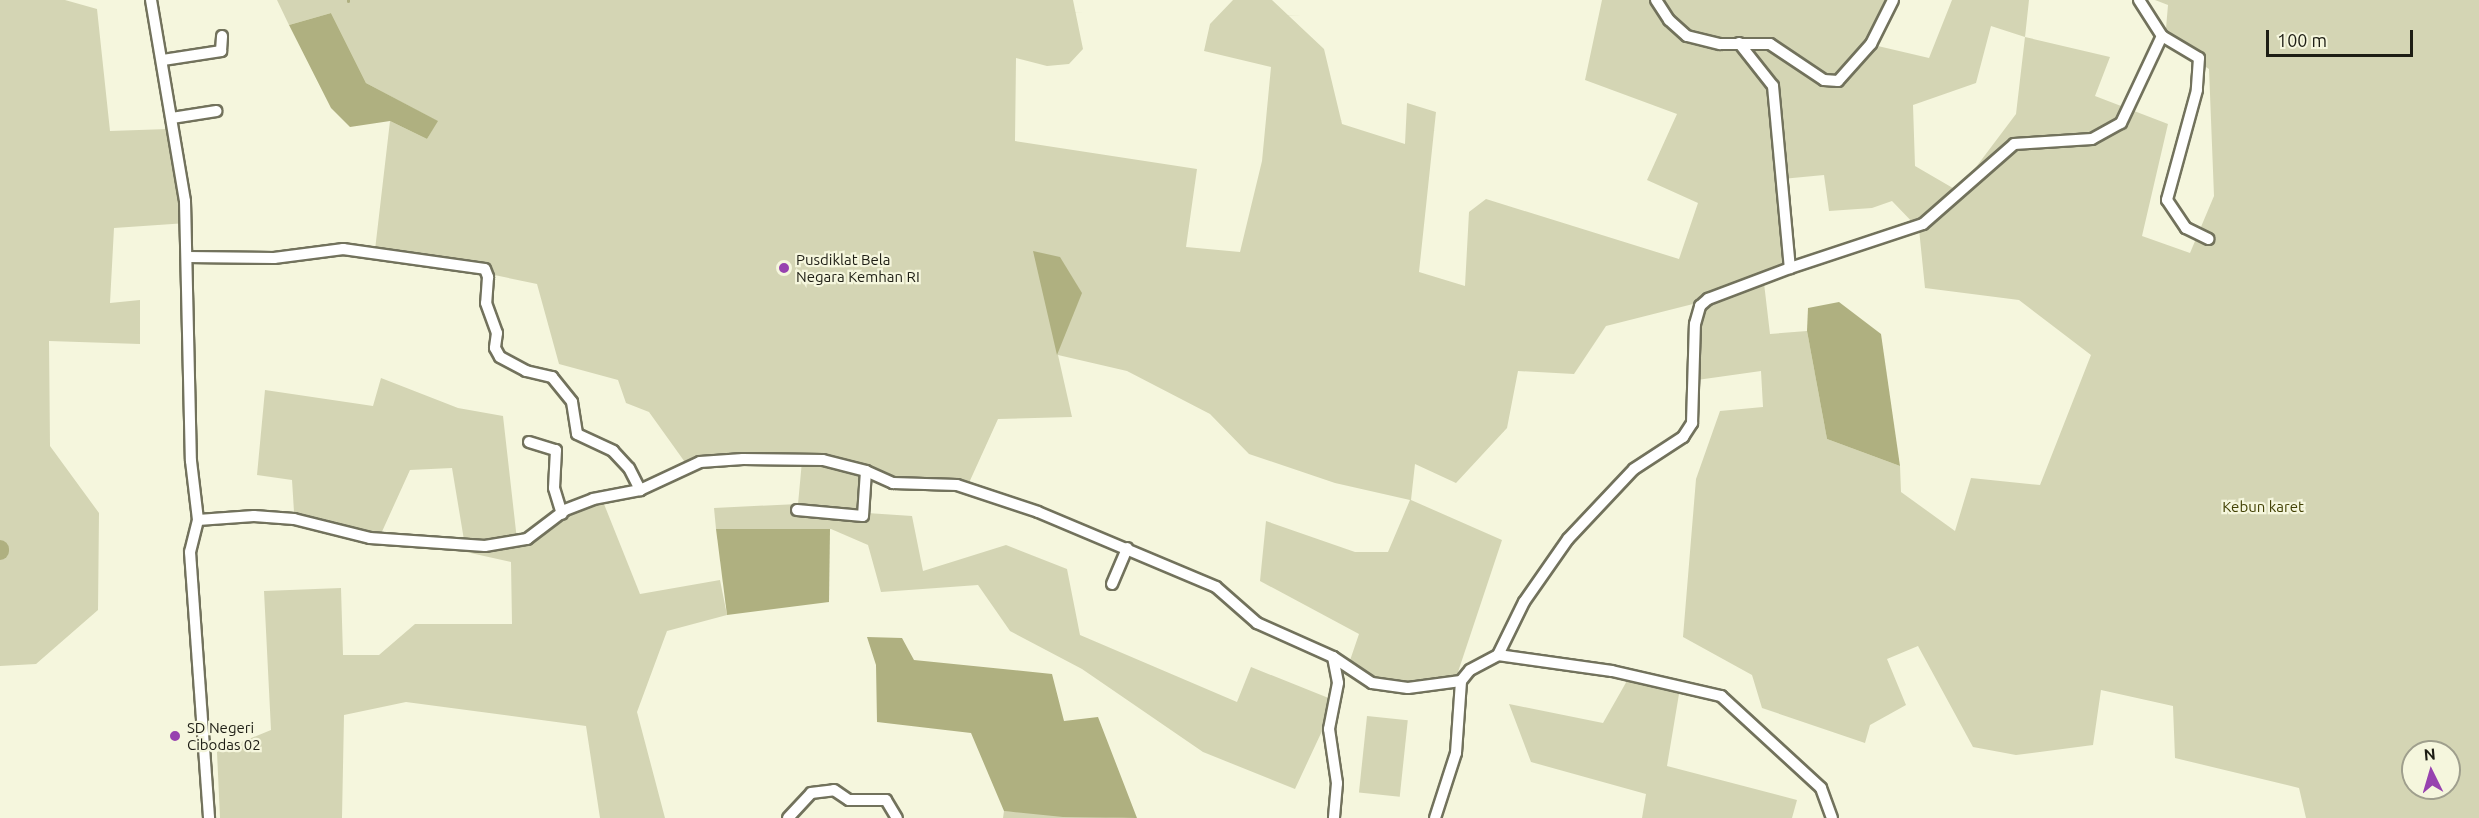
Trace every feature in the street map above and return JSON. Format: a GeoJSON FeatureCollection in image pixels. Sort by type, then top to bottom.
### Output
{"type":"FeatureCollection","features":[{"type":"Feature","properties":{"kind":"street"},"geometry":{"type":"LineString","coordinates":[[151,0],[172,118],[188,257],[186,283],[191,461],[198,520],[190,552],[209,818]]}},
{"type":"Feature","properties":{"kind":"street"},"geometry":{"type":"LineString","coordinates":[[1656,0],[1669,20],[1687,36],[1739,44],[1770,44],[1824,80],[1838,81],[1871,44],[1893,0]]}},
{"type":"Feature","properties":{"kind":"street"},"geometry":{"type":"LineString","coordinates":[[2139,0],[2162,36],[2199,58],[2197,90],[2167,200],[2186,228],[2209,239]]}},
{"type":"Feature","properties":{"kind":"street"},"geometry":{"type":"LineString","coordinates":[[163,60],[220,51],[222,36]]}},
{"type":"Feature","properties":{"kind":"street"},"geometry":{"type":"LineString","coordinates":[[1435,818],[1456,753],[1461,681],[1470,670],[1498,655],[1524,602],[1568,539],[1634,469],[1683,437],[1692,423],[1695,324],[1700,306],[1708,299],[1790,268],[1923,224],[2014,144],[2092,139],[2121,123],[2162,36]]}},
{"type":"Feature","properties":{"kind":"street"},"geometry":{"type":"LineString","coordinates":[[1739,44],[1773,86],[1790,268]]}},
{"type":"Feature","properties":{"kind":"street"},"geometry":{"type":"LineString","coordinates":[[172,118],[216,111]]}},
{"type":"Feature","properties":{"kind":"street"},"geometry":{"type":"LineString","coordinates":[[188,257],[274,258],[343,249],[485,270],[488,278],[486,303],[497,333],[495,348],[500,357],[526,371],[552,377],[572,402],[577,434],[612,451],[629,468],[640,490]]}},
{"type":"Feature","properties":{"kind":"street"},"geometry":{"type":"LineString","coordinates":[[529,442],[556,450],[554,488],[562,514]]}},
{"type":"Feature","properties":{"kind":"street"},"geometry":{"type":"LineString","coordinates":[[198,520],[254,516],[284,518],[370,538],[485,546],[527,539],[562,514],[593,499],[640,490],[691,465],[722,460],[823,460],[867,471],[893,483],[957,485],[1127,548],[1216,586],[1257,623],[1333,657],[1371,683],[1408,688],[1461,681]]}},
{"type":"Feature","properties":{"kind":"street"},"geometry":{"type":"LineString","coordinates":[[797,510],[863,516],[867,471]]}},
{"type":"Feature","properties":{"kind":"street"},"geometry":{"type":"LineString","coordinates":[[1112,584],[1127,548]]}},
{"type":"Feature","properties":{"kind":"street"},"geometry":{"type":"LineString","coordinates":[[1498,655],[1612,671],[1721,696],[1821,788],[1832,818]]}},
{"type":"Feature","properties":{"kind":"street"},"geometry":{"type":"LineString","coordinates":[[1333,657],[1338,683],[1329,729],[1337,783],[1334,818]]}},
{"type":"Feature","properties":{"kind":"street"},"geometry":{"type":"LineString","coordinates":[[788,818],[812,793],[834,790],[849,800],[886,800],[897,818]]}},
{"type":"Feature","properties":{"kind":"green space"},"geometry":{"type":"Polygon","coordinates":[[[0,0],[65,0],[97,9],[110,131],[168,129],[187,223],[114,228],[110,303],[140,300],[140,344],[49,341],[50,446],[99,513],[98,610],[36,664],[0,666],[0,0]]]}},
{"type":"Feature","properties":{"kind":"green space","name":"Kebun karet"},"geometry":{"type":"Polygon","coordinates":[[[277,0],[1073,0],[1083,49],[1069,64],[1047,66],[1016,58],[1015,141],[1197,169],[1186,247],[1240,252],[1262,161],[1271,67],[1204,51],[1210,24],[1233,0],[1272,0],[1324,49],[1342,124],[1405,144],[1407,103],[1436,112],[1419,272],[1465,286],[1469,212],[1486,199],[1679,259],[1698,203],[1647,180],[1677,114],[1585,80],[1602,0],[1888,0],[1865,43],[1929,58],[1952,0],[2029,0],[2025,37],[2110,57],[2095,96],[2168,124],[2142,236],[2190,253],[2214,196],[2209,69],[2165,40],[2168,5],[2155,0],[2479,0],[2479,818],[2306,818],[2299,788],[2175,758],[2173,706],[2101,690],[2093,745],[2016,755],[1973,747],[1918,646],[1887,659],[1906,705],[1870,725],[1865,743],[1762,708],[1752,675],[1683,637],[1696,479],[1720,411],[1763,407],[1761,371],[1697,380],[1697,303],[1606,326],[1574,374],[1518,371],[1507,428],[1456,483],[1415,464],[1411,500],[1502,540],[1452,690],[1345,675],[1359,634],[1260,581],[1266,521],[1355,552],[1388,552],[1410,500],[1335,483],[1249,454],[1210,414],[1127,371],[1058,355],[1072,417],[998,419],[968,485],[873,474],[867,513],[912,516],[923,571],[1006,545],[1067,569],[1080,635],[1237,702],[1251,667],[1336,701],[1295,789],[1203,752],[1082,669],[1010,631],[978,585],[881,592],[868,545],[831,529],[716,529],[714,508],[798,504],[802,461],[687,465],[649,412],[626,403],[618,380],[559,364],[537,284],[375,250],[390,121],[427,139],[437,121],[366,83],[331,13],[289,25],[277,0]],[[1991,26],[1976,83],[1913,105],[1915,166],[1958,191],[2016,114],[2025,37],[1991,26]],[[1824,175],[1782,179],[1797,266],[1764,283],[1770,334],[1807,331],[1827,439],[1900,466],[1901,492],[1955,531],[1971,478],[2040,485],[2091,355],[2019,300],[1925,288],[1919,229],[1892,201],[1872,208],[1829,211],[1824,175]]]}},
{"type":"Feature","properties":{"kind":"green space"},"geometry":{"type":"Polygon","coordinates":[[[381,378],[458,408],[503,416],[517,540],[602,499],[640,594],[720,580],[727,615],[667,631],[637,712],[665,818],[600,818],[586,726],[406,702],[344,715],[342,818],[220,818],[217,752],[271,730],[264,591],[341,588],[343,655],[379,655],[415,624],[512,624],[511,562],[466,552],[452,468],[410,470],[380,536],[294,512],[292,480],[257,475],[265,390],[373,406],[381,378]]]}},
{"type":"Feature","properties":{"kind":"green space"},"geometry":{"type":"Polygon","coordinates":[[[1628,679],[1679,694],[1667,766],[1797,800],[1792,818],[1642,818],[1646,794],[1531,762],[1509,704],[1603,723],[1628,679]]]}},
{"type":"Feature","properties":{"kind":"green space"},"geometry":{"type":"Polygon","coordinates":[[[1367,716],[1408,720],[1400,797],[1359,793],[1367,716]]]}},
{"type":"Feature","properties":{"kind":"green space"},"geometry":{"type":"Polygon","coordinates":[[[1004,811],[1123,818],[1003,818],[1004,811]]]}},
{"type":"Feature","properties":{"kind":"shaded area"},"geometry":{"type":"Polygon","coordinates":[[[331,13],[366,83],[438,121],[427,139],[390,121],[350,127],[331,108],[289,25],[331,13]]]}},
{"type":"Feature","properties":{"kind":"shaded area"},"geometry":{"type":"Polygon","coordinates":[[[1033,251],[1060,257],[1082,293],[1057,355],[1033,251]]]}},
{"type":"Feature","properties":{"kind":"shaded area"},"geometry":{"type":"Polygon","coordinates":[[[1839,302],[1881,334],[1900,466],[1827,439],[1807,331],[1808,308],[1839,302]]]}},
{"type":"Feature","properties":{"kind":"shaded area"},"geometry":{"type":"Polygon","coordinates":[[[716,529],[830,529],[829,602],[727,615],[716,529]]]}},
{"type":"Feature","properties":{"kind":"shaded area"},"geometry":{"type":"Polygon","coordinates":[[[867,637],[902,638],[914,660],[1052,674],[1064,721],[1098,717],[1137,818],[1063,817],[1004,811],[971,733],[877,722],[876,665],[867,637]]]}},
{"type":"Feature","properties":{"kind":"place","name":"Pusdiklat Bela Negara Kemhan RI"},"geometry":{"type":"Point","coordinates":[784,268]}},
{"type":"Feature","properties":{"kind":"place","name":"SD Negeri Cibodas 02"},"geometry":{"type":"Point","coordinates":[175,736]}}]}
